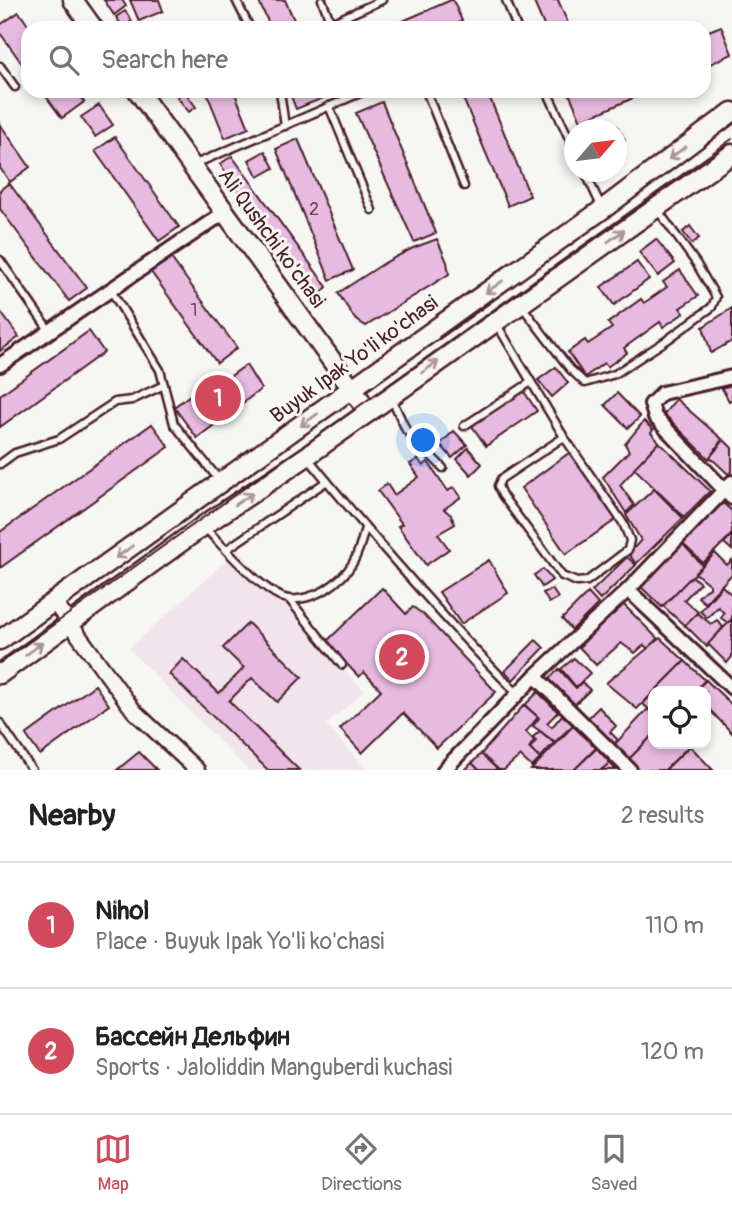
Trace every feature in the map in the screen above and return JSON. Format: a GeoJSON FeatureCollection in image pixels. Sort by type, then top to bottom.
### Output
{"type":"FeatureCollection","features":[{"type":"Feature","properties":{"kind":"main road"},"geometry":{"type":"LineString","coordinates":[[73,0],[88,21]]}},
{"type":"Feature","properties":{"kind":"main road","name":"Ali Qushchi ko'chasi"},"geometry":{"type":"LineString","coordinates":[[143,98],[368,411]]}},
{"type":"Feature","properties":{"kind":"main road","name":"Buyuk Ipak Yo'li ko'chasi"},"geometry":{"type":"LineString","coordinates":[[1,636],[54,602],[603,209],[732,112]]}},
{"type":"Feature","properties":{"kind":"main road"},"geometry":{"type":"LineString","coordinates":[[0,674],[203,526],[307,456],[732,154]]}},
{"type":"Feature","properties":{"kind":"street"},"geometry":{"type":"LineString","coordinates":[[0,365],[225,212]]}},
{"type":"Feature","properties":{"kind":"street"},"geometry":{"type":"LineString","coordinates":[[444,770],[535,676],[628,590],[729,490],[656,417],[651,404],[662,393],[732,377]]}},
{"type":"Feature","properties":{"kind":"street"},"geometry":{"type":"LineString","coordinates":[[628,590],[732,688]]}},
{"type":"Feature","properties":{"kind":"street"},"geometry":{"type":"LineString","coordinates":[[54,602],[134,711],[197,770]]}},
{"type":"Feature","properties":{"kind":"street"},"geometry":{"type":"LineString","coordinates":[[535,676],[630,770]]}},
{"type":"Feature","properties":{"kind":"lane"},"geometry":{"type":"LineString","coordinates":[[236,0],[246,21]]}},
{"type":"Feature","properties":{"kind":"lane"},"geometry":{"type":"LineString","coordinates":[[322,0],[330,21]]}},
{"type":"Feature","properties":{"kind":"lane"},"geometry":{"type":"LineString","coordinates":[[340,21],[382,0]]}},
{"type":"Feature","properties":{"kind":"lane"},"geometry":{"type":"LineString","coordinates":[[506,0],[513,21]]}},
{"type":"Feature","properties":{"kind":"lane"},"geometry":{"type":"LineString","coordinates":[[0,66],[15,87]]}},
{"type":"Feature","properties":{"kind":"lane"},"geometry":{"type":"LineString","coordinates":[[282,98],[285,126]]}},
{"type":"Feature","properties":{"kind":"lane"},"geometry":{"type":"LineString","coordinates":[[192,165],[348,98]]}},
{"type":"Feature","properties":{"kind":"lane"},"geometry":{"type":"LineString","coordinates":[[429,98],[464,186]]}},
{"type":"Feature","properties":{"kind":"lane"},"geometry":{"type":"LineString","coordinates":[[550,98],[564,126]]}},
{"type":"Feature","properties":{"kind":"lane"},"geometry":{"type":"LineString","coordinates":[[329,106],[372,210]]}},
{"type":"Feature","properties":{"kind":"lane"},"geometry":{"type":"LineString","coordinates":[[590,182],[603,209]]}},
{"type":"Feature","properties":{"kind":"lane"},"geometry":{"type":"LineString","coordinates":[[520,304],[570,369],[585,383],[615,374],[667,340],[712,307],[716,297],[696,263],[656,207]]}},
{"type":"Feature","properties":{"kind":"lane"},"geometry":{"type":"LineString","coordinates":[[0,261],[49,330]]}},
{"type":"Feature","properties":{"kind":"lane"},"geometry":{"type":"LineString","coordinates":[[110,289],[160,370],[174,424],[221,482]]}},
{"type":"Feature","properties":{"kind":"lane"},"geometry":{"type":"LineString","coordinates":[[495,321],[564,437],[624,523],[630,540],[628,550],[587,581],[577,582],[562,576],[498,486],[501,479],[564,437]]}},
{"type":"Feature","properties":{"kind":"lane"},"geometry":{"type":"LineString","coordinates":[[464,426],[531,382]]}},
{"type":"Feature","properties":{"kind":"lane"},"geometry":{"type":"LineString","coordinates":[[0,464],[15,453],[59,439],[115,402],[132,400],[164,385]]}},
{"type":"Feature","properties":{"kind":"lane"},"geometry":{"type":"LineString","coordinates":[[390,395],[406,430],[443,468]]}},
{"type":"Feature","properties":{"kind":"lane"},"geometry":{"type":"LineString","coordinates":[[307,456],[365,528],[519,695]]}},
{"type":"Feature","properties":{"kind":"lane"},"geometry":{"type":"LineString","coordinates":[[227,550],[327,481]]}},
{"type":"Feature","properties":{"kind":"lane"},"geometry":{"type":"LineString","coordinates":[[203,526],[262,584],[289,599],[342,665]]}},
{"type":"Feature","properties":{"kind":"lane"},"geometry":{"type":"LineString","coordinates":[[289,599],[315,596],[346,574],[358,554],[365,528]]}},
{"type":"Feature","properties":{"kind":"lane"},"geometry":{"type":"LineString","coordinates":[[0,723],[32,770]]}},
{"type":"Feature","properties":{"kind":"shaded area"},"geometry":{"type":"Polygon","coordinates":[[[238,550],[364,691],[326,725],[367,770],[248,770],[129,649],[238,550]]]}},
{"type":"Feature","properties":{"kind":"building"},"geometry":{"type":"Polygon","coordinates":[[[104,0],[122,0],[126,6],[114,15],[104,0]]]}},
{"type":"Feature","properties":{"kind":"building"},"geometry":{"type":"Polygon","coordinates":[[[130,0],[159,0],[163,11],[139,21],[130,0]]]}},
{"type":"Feature","properties":{"kind":"building"},"geometry":{"type":"Polygon","coordinates":[[[258,0],[285,0],[295,21],[268,21],[258,0]]]}},
{"type":"Feature","properties":{"kind":"building"},"geometry":{"type":"Polygon","coordinates":[[[453,0],[462,21],[403,21],[453,0]]]}},
{"type":"Feature","properties":{"kind":"building"},"geometry":{"type":"Polygon","coordinates":[[[533,0],[558,0],[567,21],[542,21],[533,0]]]}},
{"type":"Feature","properties":{"kind":"building"},"geometry":{"type":"Polygon","coordinates":[[[125,11],[132,21],[119,21],[116,17],[125,11]]]}},
{"type":"Feature","properties":{"kind":"building"},"geometry":{"type":"Polygon","coordinates":[[[19,12],[25,21],[21,21],[21,62],[0,33],[0,25],[19,12]]]}},
{"type":"Feature","properties":{"kind":"building"},"geometry":{"type":"Polygon","coordinates":[[[721,26],[732,54],[711,64],[711,30],[721,26]]]}},
{"type":"Feature","properties":{"kind":"building"},"geometry":{"type":"Polygon","coordinates":[[[47,98],[81,98],[84,102],[62,118],[47,98]]]}},
{"type":"Feature","properties":{"kind":"building"},"geometry":{"type":"Polygon","coordinates":[[[178,98],[189,98],[196,107],[189,112],[178,98]]]}},
{"type":"Feature","properties":{"kind":"building"},"geometry":{"type":"Polygon","coordinates":[[[209,98],[237,98],[249,128],[225,138],[209,98]]]}},
{"type":"Feature","properties":{"kind":"building"},"geometry":{"type":"Polygon","coordinates":[[[292,98],[323,98],[296,109],[292,98]]]}},
{"type":"Feature","properties":{"kind":"building"},"geometry":{"type":"Polygon","coordinates":[[[463,98],[490,98],[530,196],[508,206],[463,98]]]}},
{"type":"Feature","properties":{"kind":"building"},"geometry":{"type":"Polygon","coordinates":[[[571,98],[633,98],[580,119],[571,98]]]}},
{"type":"Feature","properties":{"kind":"building"},"geometry":{"type":"Polygon","coordinates":[[[382,102],[436,233],[414,242],[356,113],[382,102]]]}},
{"type":"Feature","properties":{"kind":"building"},"geometry":{"type":"Polygon","coordinates":[[[99,105],[113,125],[95,137],[81,117],[99,105]]]}},
{"type":"Feature","properties":{"kind":"building"},"geometry":{"type":"Polygon","coordinates":[[[0,124],[30,167],[10,182],[0,168],[0,124]]]}},
{"type":"Feature","properties":{"kind":"building"},"geometry":{"type":"Polygon","coordinates":[[[115,137],[179,227],[159,241],[95,151],[115,137]]]}},
{"type":"Feature","properties":{"kind":"building"},"geometry":{"type":"Polygon","coordinates":[[[298,139],[353,270],[330,280],[276,149],[298,139]]]}},
{"type":"Feature","properties":{"kind":"building"},"geometry":{"type":"Polygon","coordinates":[[[265,151],[274,168],[258,177],[249,160],[265,151]]]}},
{"type":"Feature","properties":{"kind":"building"},"geometry":{"type":"Polygon","coordinates":[[[232,156],[327,287],[315,300],[220,164],[232,156]]]}},
{"type":"Feature","properties":{"kind":"building"},"geometry":{"type":"Polygon","coordinates":[[[9,183],[87,288],[69,301],[0,209],[0,190],[9,183]]]}},
{"type":"Feature","properties":{"kind":"building"},"geometry":{"type":"Polygon","coordinates":[[[690,226],[699,238],[692,244],[683,232],[690,226]]]}},
{"type":"Feature","properties":{"kind":"building"},"geometry":{"type":"Polygon","coordinates":[[[437,239],[449,274],[366,326],[355,319],[338,293],[386,262],[437,239]]]}},
{"type":"Feature","properties":{"kind":"building"},"geometry":{"type":"Polygon","coordinates":[[[656,239],[675,263],[658,276],[639,252],[656,239]]]}},
{"type":"Feature","properties":{"kind":"building"},"geometry":{"type":"Polygon","coordinates":[[[171,258],[237,348],[217,363],[151,272],[171,258]]]}},
{"type":"Feature","properties":{"kind":"building"},"geometry":{"type":"Polygon","coordinates":[[[637,262],[649,279],[614,305],[601,287],[637,262]]]}},
{"type":"Feature","properties":{"kind":"building"},"geometry":{"type":"Polygon","coordinates":[[[680,270],[698,296],[680,308],[684,313],[663,327],[660,322],[624,348],[627,353],[607,367],[604,363],[585,377],[568,352],[585,340],[588,344],[612,328],[608,323],[641,299],[644,303],[667,287],[663,282],[680,270]]]}},
{"type":"Feature","properties":{"kind":"building"},"geometry":{"type":"Polygon","coordinates":[[[732,308],[732,341],[711,353],[703,327],[732,308]]]}},
{"type":"Feature","properties":{"kind":"building"},"geometry":{"type":"Polygon","coordinates":[[[0,311],[19,337],[0,351],[0,311]]]}},
{"type":"Feature","properties":{"kind":"building"},"geometry":{"type":"Polygon","coordinates":[[[89,331],[104,352],[0,427],[0,395],[89,331]]]}},
{"type":"Feature","properties":{"kind":"building"},"geometry":{"type":"Polygon","coordinates":[[[246,365],[261,389],[197,438],[174,407],[220,373],[225,380],[246,365]]]}},
{"type":"Feature","properties":{"kind":"building"},"geometry":{"type":"Polygon","coordinates":[[[556,367],[568,383],[552,397],[538,380],[556,367]]]}},
{"type":"Feature","properties":{"kind":"building"},"geometry":{"type":"Polygon","coordinates":[[[732,381],[732,399],[729,401],[721,387],[732,381]]]}},
{"type":"Feature","properties":{"kind":"building"},"geometry":{"type":"Polygon","coordinates":[[[523,390],[537,411],[486,446],[472,426],[523,390]]]}},
{"type":"Feature","properties":{"kind":"building"},"geometry":{"type":"Polygon","coordinates":[[[617,393],[640,417],[628,428],[605,405],[617,393]]]}},
{"type":"Feature","properties":{"kind":"building"},"geometry":{"type":"Polygon","coordinates":[[[676,399],[722,439],[709,459],[664,414],[676,399]]]}},
{"type":"Feature","properties":{"kind":"building"},"geometry":{"type":"Polygon","coordinates":[[[644,421],[659,442],[620,485],[634,505],[626,513],[603,477],[629,451],[625,444],[644,421]]]}},
{"type":"Feature","properties":{"kind":"building"},"geometry":{"type":"Polygon","coordinates":[[[152,424],[169,447],[0,568],[0,532],[152,424]]]}},
{"type":"Feature","properties":{"kind":"building"},"geometry":{"type":"Polygon","coordinates":[[[454,431],[467,445],[452,458],[440,444],[454,431]]]}},
{"type":"Feature","properties":{"kind":"building"},"geometry":{"type":"Polygon","coordinates":[[[724,440],[732,448],[732,471],[728,474],[710,457],[724,440]]]}},
{"type":"Feature","properties":{"kind":"building"},"geometry":{"type":"Polygon","coordinates":[[[659,442],[710,491],[684,517],[634,468],[659,442]]]}},
{"type":"Feature","properties":{"kind":"building"},"geometry":{"type":"Polygon","coordinates":[[[468,448],[482,464],[471,475],[457,459],[468,448]]]}},
{"type":"Feature","properties":{"kind":"building"},"geometry":{"type":"Polygon","coordinates":[[[569,453],[617,519],[566,554],[521,488],[569,453]]]}},
{"type":"Feature","properties":{"kind":"building"},"geometry":{"type":"Polygon","coordinates":[[[418,459],[423,466],[428,462],[448,491],[454,487],[461,497],[444,509],[455,524],[438,534],[449,549],[426,565],[398,526],[402,524],[378,491],[387,484],[394,495],[419,477],[410,464],[418,459]]]}},
{"type":"Feature","properties":{"kind":"building"},"geometry":{"type":"Polygon","coordinates":[[[654,489],[683,518],[636,564],[629,554],[641,540],[626,515],[654,489]]]}},
{"type":"Feature","properties":{"kind":"building"},"geometry":{"type":"Polygon","coordinates":[[[723,503],[732,511],[732,534],[703,563],[682,543],[723,503]]]}},
{"type":"Feature","properties":{"kind":"building"},"geometry":{"type":"Polygon","coordinates":[[[732,535],[732,550],[724,543],[732,535]]]}},
{"type":"Feature","properties":{"kind":"building"},"geometry":{"type":"Polygon","coordinates":[[[681,542],[703,566],[662,607],[640,586],[681,542]]]}},
{"type":"Feature","properties":{"kind":"building"},"geometry":{"type":"Polygon","coordinates":[[[715,553],[727,565],[732,560],[732,574],[705,603],[698,597],[710,588],[710,585],[695,573],[715,553]]]}},
{"type":"Feature","properties":{"kind":"building"},"geometry":{"type":"Polygon","coordinates":[[[627,557],[636,565],[600,600],[592,591],[627,557]]]}},
{"type":"Feature","properties":{"kind":"building"},"geometry":{"type":"Polygon","coordinates":[[[489,560],[508,593],[461,624],[439,592],[489,560]]]}},
{"type":"Feature","properties":{"kind":"building"},"geometry":{"type":"Polygon","coordinates":[[[543,569],[552,580],[542,587],[534,575],[543,569]]]}},
{"type":"Feature","properties":{"kind":"building"},"geometry":{"type":"Polygon","coordinates":[[[692,576],[700,583],[684,600],[698,612],[685,626],[663,606],[692,576]]]}},
{"type":"Feature","properties":{"kind":"building"},"geometry":{"type":"Polygon","coordinates":[[[722,586],[732,595],[732,618],[728,623],[721,618],[724,613],[718,607],[707,618],[700,611],[722,586]]]}},
{"type":"Feature","properties":{"kind":"building"},"geometry":{"type":"Polygon","coordinates":[[[382,588],[406,614],[413,607],[424,615],[496,692],[437,748],[403,713],[362,753],[340,729],[381,690],[364,672],[359,677],[326,642],[382,588]]]}},
{"type":"Feature","properties":{"kind":"building"},"geometry":{"type":"Polygon","coordinates":[[[552,589],[558,598],[549,603],[543,593],[552,589]]]}},
{"type":"Feature","properties":{"kind":"building"},"geometry":{"type":"Polygon","coordinates":[[[588,593],[598,604],[572,630],[562,619],[588,593]]]}},
{"type":"Feature","properties":{"kind":"building"},"geometry":{"type":"Polygon","coordinates":[[[623,604],[658,639],[648,649],[644,645],[635,653],[621,643],[596,665],[579,647],[623,604]]]}},
{"type":"Feature","properties":{"kind":"building"},"geometry":{"type":"Polygon","coordinates":[[[697,613],[711,624],[717,620],[723,627],[707,647],[685,625],[697,613]]]}},
{"type":"Feature","properties":{"kind":"building"},"geometry":{"type":"Polygon","coordinates":[[[732,619],[732,657],[727,663],[708,644],[732,619]]]}},
{"type":"Feature","properties":{"kind":"building"},"geometry":{"type":"Polygon","coordinates":[[[248,623],[302,677],[277,702],[252,678],[229,701],[299,770],[268,770],[169,674],[183,659],[219,693],[244,668],[223,648],[248,623]]]}},
{"type":"Feature","properties":{"kind":"building"},"geometry":{"type":"Polygon","coordinates":[[[660,638],[685,661],[660,686],[648,686],[648,698],[637,709],[606,683],[660,638]]]}},
{"type":"Feature","properties":{"kind":"building"},"geometry":{"type":"Polygon","coordinates":[[[536,640],[544,648],[513,680],[505,671],[536,640]]]}},
{"type":"Feature","properties":{"kind":"building"},"geometry":{"type":"Polygon","coordinates":[[[574,658],[590,673],[576,687],[561,669],[574,658]]]}},
{"type":"Feature","properties":{"kind":"building"},"geometry":{"type":"Polygon","coordinates":[[[685,661],[705,680],[700,686],[660,686],[685,661]]]}},
{"type":"Feature","properties":{"kind":"building"},"geometry":{"type":"Polygon","coordinates":[[[559,669],[576,688],[582,682],[590,690],[571,708],[545,683],[559,669]]]}},
{"type":"Feature","properties":{"kind":"building"},"geometry":{"type":"Polygon","coordinates":[[[706,680],[732,705],[732,733],[711,711],[711,686],[700,686],[706,680]]]}},
{"type":"Feature","properties":{"kind":"building"},"geometry":{"type":"Polygon","coordinates":[[[95,685],[109,705],[40,755],[26,735],[95,685]]]}},
{"type":"Feature","properties":{"kind":"building"},"geometry":{"type":"Polygon","coordinates":[[[538,692],[558,712],[547,723],[552,727],[562,715],[573,725],[555,742],[533,726],[539,718],[525,705],[538,692]]]}},
{"type":"Feature","properties":{"kind":"building"},"geometry":{"type":"Polygon","coordinates":[[[524,705],[538,717],[526,732],[534,740],[529,748],[540,759],[532,767],[520,756],[504,770],[499,770],[481,754],[524,705]]]}},
{"type":"Feature","properties":{"kind":"building"},"geometry":{"type":"Polygon","coordinates":[[[599,707],[616,726],[610,732],[618,740],[612,746],[585,721],[599,707]]]}},
{"type":"Feature","properties":{"kind":"building"},"geometry":{"type":"Polygon","coordinates":[[[648,709],[648,740],[627,761],[613,746],[648,709]]]}},
{"type":"Feature","properties":{"kind":"building"},"geometry":{"type":"Polygon","coordinates":[[[573,726],[596,748],[574,770],[531,770],[573,726]]]}},
{"type":"Feature","properties":{"kind":"building"},"geometry":{"type":"Polygon","coordinates":[[[540,731],[554,743],[540,758],[530,748],[536,741],[533,737],[540,731]]]}},
{"type":"Feature","properties":{"kind":"building"},"geometry":{"type":"Polygon","coordinates":[[[648,740],[648,749],[686,749],[665,770],[636,770],[627,761],[648,740]]]}},
{"type":"Feature","properties":{"kind":"building"},"geometry":{"type":"Polygon","coordinates":[[[597,748],[610,763],[601,770],[574,770],[597,748]]]}},
{"type":"Feature","properties":{"kind":"building"},"geometry":{"type":"Polygon","coordinates":[[[687,749],[693,749],[713,770],[665,770],[687,749]]]}},
{"type":"Feature","properties":{"kind":"building"},"geometry":{"type":"Polygon","coordinates":[[[139,752],[157,770],[117,770],[139,752]]]}},
{"type":"Feature","properties":{"kind":"building"},"geometry":{"type":"Polygon","coordinates":[[[481,754],[498,770],[479,770],[472,763],[481,754]]]}},
{"type":"Feature","properties":{"kind":"building"},"geometry":{"type":"Polygon","coordinates":[[[472,763],[479,770],[465,770],[472,763]]]}},
{"type":"Feature","properties":{"kind":"building"},"geometry":{"type":"Polygon","coordinates":[[[610,763],[616,770],[601,770],[610,763]]]}},
{"type":"Feature","properties":{"kind":"tram line"},"geometry":{"type":"LineString","coordinates":[[0,663],[732,139]]}},
{"type":"Feature","properties":{"kind":"tram line"},"geometry":{"type":"LineString","coordinates":[[439,337],[493,298]]}},
{"type":"Feature","properties":{"kind":"place","name":"Nihol"},"geometry":{"type":"Point","coordinates":[218,398]}},
{"type":"Feature","properties":{"kind":"place","name":"Бассейн Дельфин"},"geometry":{"type":"Point","coordinates":[402,657]}}]}
